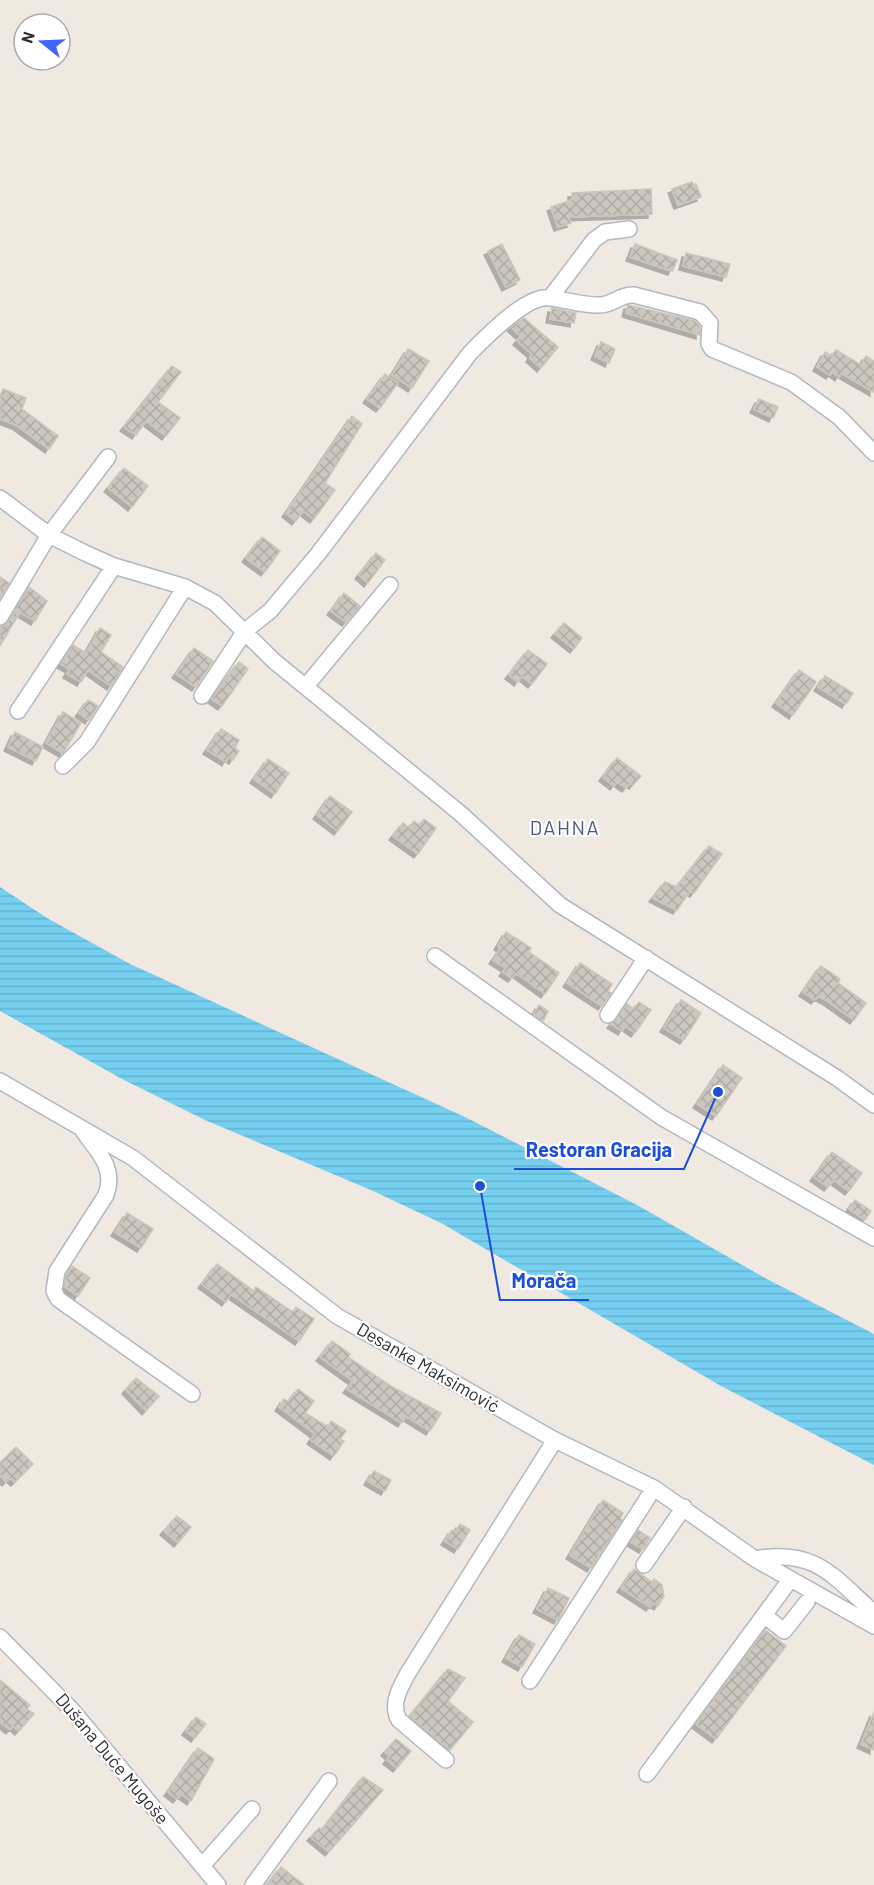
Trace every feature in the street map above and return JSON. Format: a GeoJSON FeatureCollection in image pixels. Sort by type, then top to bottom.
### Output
{"type":"FeatureCollection","features":[{"type":"Feature","properties":{"kind":"street"},"geometry":{"type":"LineString","coordinates":[[550,298],[594,240],[605,232],[629,229]]}},
{"type":"Feature","properties":{"kind":"street"},"geometry":{"type":"LineString","coordinates":[[202,696],[245,631],[270,611],[318,554],[470,352],[496,327],[536,301],[550,298],[594,306],[606,305],[626,294],[700,312],[710,323],[709,344],[712,350],[791,382],[839,417],[874,453]]}},
{"type":"Feature","properties":{"kind":"street"},"geometry":{"type":"LineString","coordinates":[[0,617],[49,535],[108,457]]}},
{"type":"Feature","properties":{"kind":"street"},"geometry":{"type":"LineString","coordinates":[[0,498],[49,535],[114,566],[185,587],[214,603],[274,661],[461,814],[560,905],[837,1078],[874,1105]]}},
{"type":"Feature","properties":{"kind":"street"},"geometry":{"type":"LineString","coordinates":[[18,711],[114,566]]}},
{"type":"Feature","properties":{"kind":"street"},"geometry":{"type":"LineString","coordinates":[[306,686],[390,585]]}},
{"type":"Feature","properties":{"kind":"street"},"geometry":{"type":"LineString","coordinates":[[63,766],[87,742],[185,587]]}},
{"type":"Feature","properties":{"kind":"street"},"geometry":{"type":"LineString","coordinates":[[435,956],[661,1117],[874,1238]]}},
{"type":"Feature","properties":{"kind":"street"},"geometry":{"type":"LineString","coordinates":[[608,1015],[646,958]]}},
{"type":"Feature","properties":{"kind":"street","name":"Desanke Maksimović"},"geometry":{"type":"LineString","coordinates":[[0,1081],[133,1158],[337,1316],[555,1440],[654,1488],[684,1507],[754,1559],[874,1626]]}},
{"type":"Feature","properties":{"kind":"street"},"geometry":{"type":"LineString","coordinates":[[80,1127],[110,1172],[110,1183],[106,1195],[57,1271],[54,1291],[58,1299],[192,1394]]}},
{"type":"Feature","properties":{"kind":"street"},"geometry":{"type":"LineString","coordinates":[[446,1760],[399,1720],[396,1714],[397,1697],[408,1673],[555,1440]]}},
{"type":"Feature","properties":{"kind":"street"},"geometry":{"type":"LineString","coordinates":[[530,1681],[654,1488]]}},
{"type":"Feature","properties":{"kind":"street"},"geometry":{"type":"LineString","coordinates":[[644,1565],[684,1507]]}},
{"type":"Feature","properties":{"kind":"street"},"geometry":{"type":"LineString","coordinates":[[754,1559],[773,1556],[797,1557],[820,1566],[874,1613]]}},
{"type":"Feature","properties":{"kind":"street"},"geometry":{"type":"LineString","coordinates":[[647,1774],[790,1580]]}},
{"type":"Feature","properties":{"kind":"street"},"geometry":{"type":"LineString","coordinates":[[764,1615],[784,1631],[807,1602]]}},
{"type":"Feature","properties":{"kind":"street","name":"Dušana Duće Mugoše"},"geometry":{"type":"LineString","coordinates":[[0,1637],[72,1710],[218,1885]]}},
{"type":"Feature","properties":{"kind":"street"},"geometry":{"type":"LineString","coordinates":[[253,1885],[329,1781]]}},
{"type":"Feature","properties":{"kind":"street"},"geometry":{"type":"LineString","coordinates":[[202,1866],[252,1809]]}},
{"type":"Feature","properties":{"kind":"water"},"geometry":{"type":"Polygon","coordinates":[[[0,887],[47,918],[130,964],[465,1117],[637,1205],[765,1278],[874,1334],[874,1465],[721,1386],[441,1223],[371,1190],[205,1120],[122,1079],[0,1011],[0,887]]]}},
{"type":"Feature","properties":{"kind":"building"},"geometry":{"type":"Polygon","coordinates":[[[692,182],[693,185],[696,184],[701,197],[678,205],[672,189],[692,182]]]}},
{"type":"Feature","properties":{"kind":"building"},"geometry":{"type":"Polygon","coordinates":[[[651,189],[652,214],[568,217],[571,223],[558,227],[551,207],[572,200],[572,193],[651,189]]]}},
{"type":"Feature","properties":{"kind":"building"},"geometry":{"type":"Polygon","coordinates":[[[502,244],[520,280],[506,287],[488,251],[502,244]]]}},
{"type":"Feature","properties":{"kind":"building"},"geometry":{"type":"Polygon","coordinates":[[[635,244],[677,260],[672,271],[630,257],[635,244]]]}},
{"type":"Feature","properties":{"kind":"building"},"geometry":{"type":"Polygon","coordinates":[[[686,253],[730,264],[726,277],[683,266],[686,253]]]}},
{"type":"Feature","properties":{"kind":"building"},"geometry":{"type":"Polygon","coordinates":[[[628,305],[695,321],[700,327],[700,335],[626,313],[628,305]]]}},
{"type":"Feature","properties":{"kind":"building"},"geometry":{"type":"Polygon","coordinates":[[[552,308],[576,313],[574,323],[550,319],[552,308]]]}},
{"type":"Feature","properties":{"kind":"building"},"geometry":{"type":"Polygon","coordinates":[[[524,318],[558,347],[541,368],[530,358],[532,354],[517,341],[521,336],[511,327],[524,318]]]}},
{"type":"Feature","properties":{"kind":"building"},"geometry":{"type":"Polygon","coordinates":[[[601,342],[615,349],[609,363],[595,356],[601,342]]]}},
{"type":"Feature","properties":{"kind":"building"},"geometry":{"type":"Polygon","coordinates":[[[408,349],[429,361],[412,388],[392,375],[408,349]]]}},
{"type":"Feature","properties":{"kind":"building"},"geometry":{"type":"Polygon","coordinates":[[[836,350],[861,365],[866,356],[874,361],[874,392],[841,373],[839,377],[832,372],[830,375],[817,367],[825,352],[832,356],[836,350]]]}},
{"type":"Feature","properties":{"kind":"building"},"geometry":{"type":"Polygon","coordinates":[[[172,366],[181,372],[158,402],[180,418],[166,436],[146,421],[136,435],[124,427],[172,366]]]}},
{"type":"Feature","properties":{"kind":"building"},"geometry":{"type":"Polygon","coordinates":[[[385,374],[398,383],[380,408],[367,399],[385,374]]]}},
{"type":"Feature","properties":{"kind":"building"},"geometry":{"type":"Polygon","coordinates":[[[3,389],[26,398],[22,409],[58,436],[49,449],[16,425],[0,419],[0,398],[3,389]]]}},
{"type":"Feature","properties":{"kind":"building"},"geometry":{"type":"Polygon","coordinates":[[[759,399],[778,407],[773,418],[754,409],[759,399]]]}},
{"type":"Feature","properties":{"kind":"building"},"geometry":{"type":"Polygon","coordinates":[[[352,416],[362,424],[325,483],[335,490],[314,519],[303,511],[296,521],[286,513],[352,416]]]}},
{"type":"Feature","properties":{"kind":"building"},"geometry":{"type":"Polygon","coordinates":[[[124,468],[148,486],[132,507],[108,488],[124,468]]]}},
{"type":"Feature","properties":{"kind":"building"},"geometry":{"type":"Polygon","coordinates":[[[262,537],[280,551],[265,572],[246,558],[262,537]]]}},
{"type":"Feature","properties":{"kind":"building"},"geometry":{"type":"Polygon","coordinates":[[[376,553],[385,560],[368,583],[359,575],[376,553]]]}},
{"type":"Feature","properties":{"kind":"building"},"geometry":{"type":"Polygon","coordinates":[[[0,577],[9,583],[0,598],[0,577]]]}},
{"type":"Feature","properties":{"kind":"building"},"geometry":{"type":"Polygon","coordinates":[[[29,587],[47,601],[35,621],[20,612],[0,646],[0,627],[8,622],[29,587]]]}},
{"type":"Feature","properties":{"kind":"building"},"geometry":{"type":"Polygon","coordinates":[[[344,593],[360,606],[346,622],[331,611],[344,593]]]}},
{"type":"Feature","properties":{"kind":"building"},"geometry":{"type":"Polygon","coordinates":[[[564,623],[582,638],[574,649],[555,634],[564,623]]]}},
{"type":"Feature","properties":{"kind":"building"},"geometry":{"type":"Polygon","coordinates":[[[100,628],[111,635],[101,652],[123,667],[111,686],[88,670],[81,682],[67,674],[70,669],[61,664],[73,645],[86,653],[100,628]]]}},
{"type":"Feature","properties":{"kind":"building"},"geometry":{"type":"Polygon","coordinates":[[[194,648],[213,661],[196,687],[176,674],[194,648]]]}},
{"type":"Feature","properties":{"kind":"building"},"geometry":{"type":"Polygon","coordinates":[[[528,650],[547,664],[532,684],[522,676],[518,682],[509,675],[528,650]]]}},
{"type":"Feature","properties":{"kind":"building"},"geometry":{"type":"Polygon","coordinates":[[[239,662],[248,669],[222,706],[212,699],[239,662]]]}},
{"type":"Feature","properties":{"kind":"building"},"geometry":{"type":"Polygon","coordinates":[[[799,670],[816,682],[793,715],[776,703],[799,670]]]}},
{"type":"Feature","properties":{"kind":"building"},"geometry":{"type":"Polygon","coordinates":[[[825,676],[853,693],[846,704],[818,687],[825,676]]]}},
{"type":"Feature","properties":{"kind":"building"},"geometry":{"type":"Polygon","coordinates":[[[88,700],[98,706],[89,720],[79,713],[88,700]]]}},
{"type":"Feature","properties":{"kind":"building"},"geometry":{"type":"Polygon","coordinates":[[[63,712],[81,723],[63,753],[46,743],[63,712]]]}},
{"type":"Feature","properties":{"kind":"building"},"geometry":{"type":"Polygon","coordinates":[[[221,729],[239,740],[235,748],[239,751],[233,760],[228,757],[226,762],[207,750],[221,729]]]}},
{"type":"Feature","properties":{"kind":"building"},"geometry":{"type":"Polygon","coordinates":[[[15,732],[43,747],[36,761],[8,747],[15,732]]]}},
{"type":"Feature","properties":{"kind":"building"},"geometry":{"type":"Polygon","coordinates":[[[617,758],[641,776],[633,785],[630,783],[626,788],[617,782],[614,786],[603,777],[617,758]]]}},
{"type":"Feature","properties":{"kind":"building"},"geometry":{"type":"Polygon","coordinates":[[[268,759],[289,773],[275,794],[254,779],[268,759]]]}},
{"type":"Feature","properties":{"kind":"building"},"geometry":{"type":"Polygon","coordinates":[[[330,796],[352,812],[338,831],[317,815],[330,796]]]}},
{"type":"Feature","properties":{"kind":"building"},"geometry":{"type":"Polygon","coordinates":[[[424,819],[436,828],[418,854],[393,836],[403,823],[409,828],[414,821],[419,825],[424,819]]]}},
{"type":"Feature","properties":{"kind":"building"},"geometry":{"type":"Polygon","coordinates":[[[709,846],[722,854],[694,893],[690,891],[677,910],[653,898],[665,882],[677,887],[709,846]]]}},
{"type":"Feature","properties":{"kind":"building"},"geometry":{"type":"Polygon","coordinates":[[[506,932],[531,948],[529,952],[559,973],[545,994],[516,973],[512,978],[503,972],[506,968],[493,960],[501,948],[498,946],[506,932]]]}},
{"type":"Feature","properties":{"kind":"building"},"geometry":{"type":"Polygon","coordinates":[[[580,963],[612,984],[608,991],[611,993],[602,1006],[567,983],[580,963]]]}},
{"type":"Feature","properties":{"kind":"building"},"geometry":{"type":"Polygon","coordinates":[[[821,966],[840,979],[838,983],[866,1003],[854,1020],[826,1000],[818,996],[815,1000],[803,992],[821,966]]]}},
{"type":"Feature","properties":{"kind":"building"},"geometry":{"type":"Polygon","coordinates":[[[681,1000],[701,1013],[684,1040],[664,1028],[681,1000]]]}},
{"type":"Feature","properties":{"kind":"building"},"geometry":{"type":"Polygon","coordinates":[[[639,1002],[651,1010],[635,1033],[625,1026],[622,1031],[611,1024],[627,1004],[634,1009],[639,1002]]]}},
{"type":"Feature","properties":{"kind":"building"},"geometry":{"type":"Polygon","coordinates":[[[539,1005],[548,1011],[543,1021],[534,1014],[539,1005]]]}},
{"type":"Feature","properties":{"kind":"building"},"geometry":{"type":"Polygon","coordinates":[[[723,1065],[742,1078],[716,1116],[697,1104],[723,1065]]]}},
{"type":"Feature","properties":{"kind":"building"},"geometry":{"type":"Polygon","coordinates":[[[832,1152],[862,1173],[849,1191],[834,1180],[828,1187],[814,1177],[832,1152]]]}},
{"type":"Feature","properties":{"kind":"building"},"geometry":{"type":"Polygon","coordinates":[[[855,1200],[871,1211],[865,1220],[849,1209],[855,1200]]]}},
{"type":"Feature","properties":{"kind":"building"},"geometry":{"type":"Polygon","coordinates":[[[127,1213],[153,1229],[141,1248],[115,1232],[127,1213]]]}},
{"type":"Feature","properties":{"kind":"building"},"geometry":{"type":"Polygon","coordinates":[[[217,1264],[254,1291],[256,1287],[293,1312],[296,1307],[314,1319],[299,1341],[231,1294],[226,1302],[202,1284],[217,1264]]]}},
{"type":"Feature","properties":{"kind":"building"},"geometry":{"type":"Polygon","coordinates":[[[72,1266],[90,1278],[78,1296],[65,1287],[66,1275],[72,1266]]]}},
{"type":"Feature","properties":{"kind":"building"},"geometry":{"type":"Polygon","coordinates":[[[332,1341],[350,1354],[348,1357],[394,1388],[441,1413],[430,1431],[406,1416],[402,1423],[347,1389],[353,1381],[320,1357],[332,1341]]]}},
{"type":"Feature","properties":{"kind":"building"},"geometry":{"type":"Polygon","coordinates":[[[136,1378],[159,1396],[146,1411],[126,1390],[136,1378]]]}},
{"type":"Feature","properties":{"kind":"building"},"geometry":{"type":"Polygon","coordinates":[[[298,1389],[314,1401],[305,1413],[328,1427],[331,1421],[346,1431],[340,1439],[344,1441],[334,1456],[311,1440],[315,1434],[279,1407],[284,1399],[288,1402],[298,1389]]]}},
{"type":"Feature","properties":{"kind":"building"},"geometry":{"type":"Polygon","coordinates":[[[16,1447],[33,1464],[15,1482],[10,1478],[6,1482],[0,1475],[0,1463],[16,1447]]]}},
{"type":"Feature","properties":{"kind":"building"},"geometry":{"type":"Polygon","coordinates":[[[374,1471],[391,1480],[385,1491],[368,1481],[374,1471]]]}},
{"type":"Feature","properties":{"kind":"building"},"geometry":{"type":"Polygon","coordinates":[[[603,1500],[623,1513],[620,1518],[622,1520],[591,1568],[570,1555],[603,1500]]]}},
{"type":"Feature","properties":{"kind":"building"},"geometry":{"type":"Polygon","coordinates":[[[177,1516],[191,1527],[178,1543],[164,1531],[177,1516]]]}},
{"type":"Feature","properties":{"kind":"building"},"geometry":{"type":"Polygon","coordinates":[[[460,1524],[470,1530],[458,1549],[445,1541],[452,1530],[455,1532],[460,1524]]]}},
{"type":"Feature","properties":{"kind":"building"},"geometry":{"type":"Polygon","coordinates":[[[638,1530],[650,1538],[643,1549],[631,1542],[638,1530]]]}},
{"type":"Feature","properties":{"kind":"building"},"geometry":{"type":"Polygon","coordinates":[[[634,1569],[652,1582],[654,1579],[662,1585],[664,1596],[658,1606],[653,1603],[650,1607],[621,1588],[634,1569]]]}},
{"type":"Feature","properties":{"kind":"building"},"geometry":{"type":"Polygon","coordinates":[[[548,1588],[569,1598],[558,1620],[537,1609],[548,1588]]]}},
{"type":"Feature","properties":{"kind":"building"},"geometry":{"type":"Polygon","coordinates":[[[765,1630],[786,1646],[716,1739],[696,1724],[765,1630]]]}},
{"type":"Feature","properties":{"kind":"building"},"geometry":{"type":"Polygon","coordinates":[[[519,1635],[535,1644],[522,1667],[506,1658],[519,1635]]]}},
{"type":"Feature","properties":{"kind":"building"},"geometry":{"type":"Polygon","coordinates":[[[448,1669],[465,1678],[448,1701],[473,1722],[450,1750],[410,1716],[448,1669]]]}},
{"type":"Feature","properties":{"kind":"building"},"geometry":{"type":"Polygon","coordinates":[[[0,1680],[30,1705],[27,1709],[34,1714],[19,1731],[13,1726],[10,1730],[0,1722],[0,1680]]]}},
{"type":"Feature","properties":{"kind":"building"},"geometry":{"type":"Polygon","coordinates":[[[874,1712],[874,1750],[861,1744],[874,1712]]]}},
{"type":"Feature","properties":{"kind":"building"},"geometry":{"type":"Polygon","coordinates":[[[196,1717],[206,1724],[195,1738],[186,1731],[196,1717]]]}},
{"type":"Feature","properties":{"kind":"building"},"geometry":{"type":"Polygon","coordinates":[[[396,1739],[411,1751],[397,1768],[387,1760],[390,1756],[385,1752],[396,1739]]]}},
{"type":"Feature","properties":{"kind":"building"},"geometry":{"type":"Polygon","coordinates":[[[198,1748],[214,1759],[191,1801],[181,1794],[177,1799],[168,1792],[198,1748]]]}},
{"type":"Feature","properties":{"kind":"building"},"geometry":{"type":"Polygon","coordinates":[[[363,1777],[383,1790],[329,1852],[311,1837],[319,1828],[322,1830],[363,1777]]]}},
{"type":"Feature","properties":{"kind":"building"},"geometry":{"type":"Polygon","coordinates":[[[281,1867],[304,1885],[267,1885],[281,1867]]]}},
{"type":"Feature","properties":{"kind":"place","name":"Restoran Gracija"},"geometry":{"type":"Point","coordinates":[718,1092]}},
{"type":"Feature","properties":{"kind":"place","name":"Morača"},"geometry":{"type":"Point","coordinates":[480,1186]}},
{"type":"Feature","properties":{"kind":"district","name":"DAHNA"},"geometry":{"type":"Point","coordinates":[565,828]}}]}
